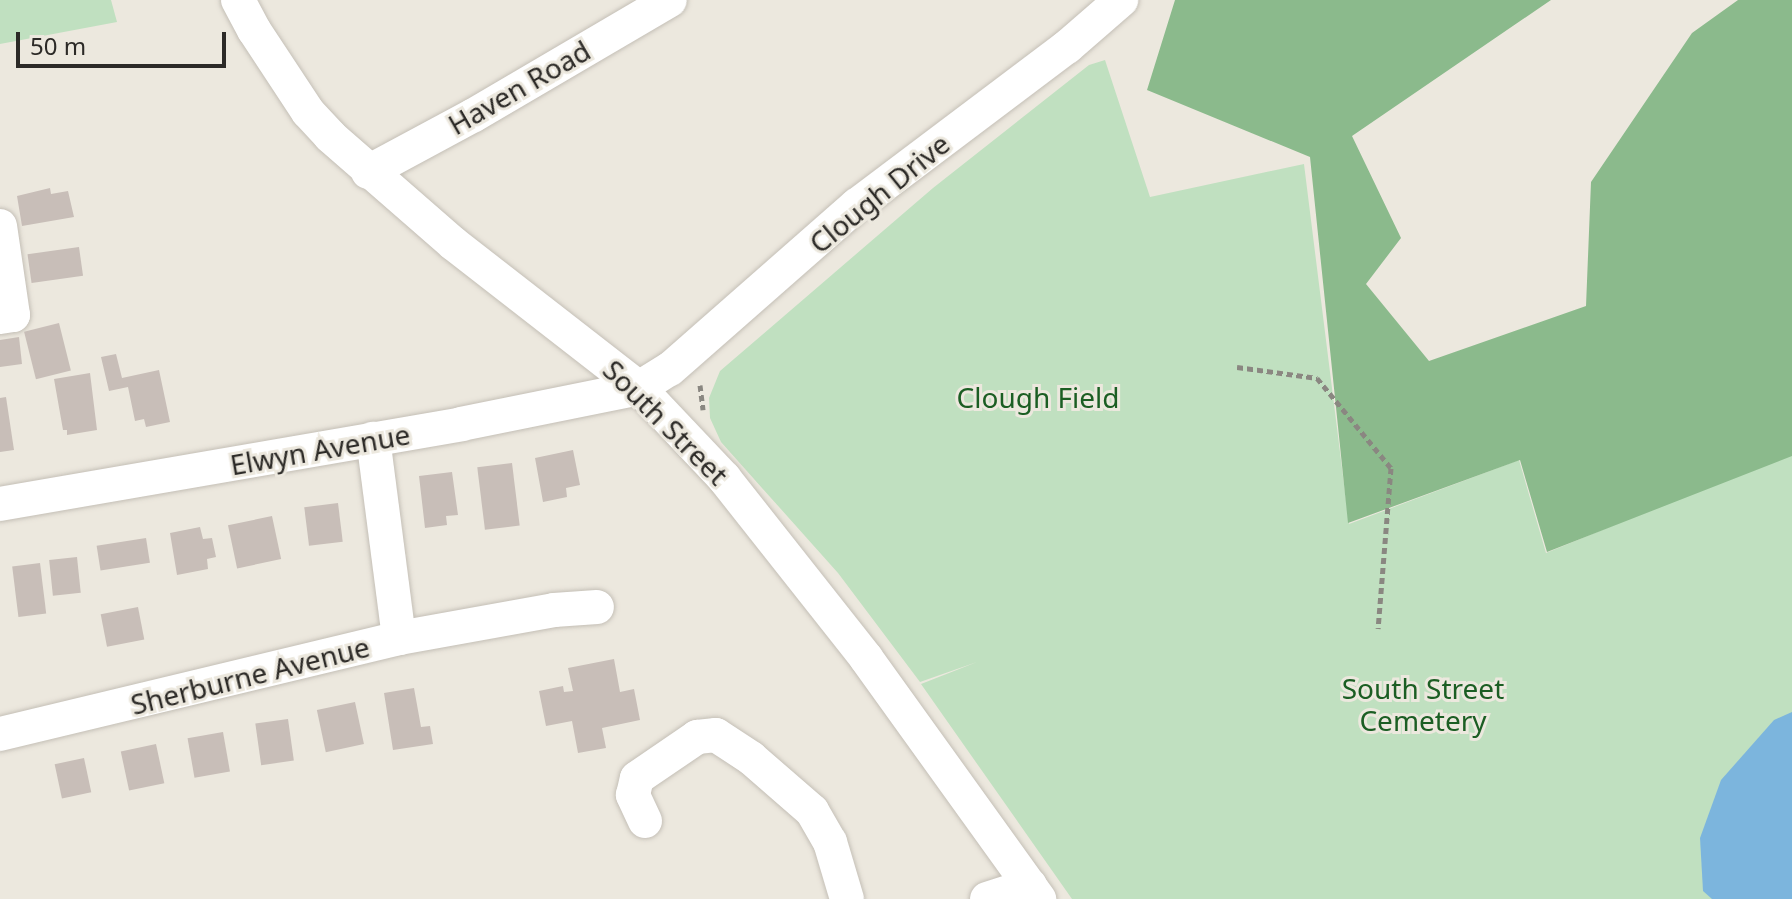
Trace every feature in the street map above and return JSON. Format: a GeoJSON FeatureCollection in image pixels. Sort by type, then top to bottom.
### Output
{"type":"FeatureCollection","features":[{"type":"Feature","properties":{"kind":"street","name":"South Street"},"geometry":{"type":"LineString","coordinates":[[238,0],[308,112],[368,172],[639,388],[724,478],[766,528],[964,790],[1035,892]]}},
{"type":"Feature","properties":{"kind":"street","name":"Haven Road"},"geometry":{"type":"LineString","coordinates":[[368,172],[474,115],[670,0]]}},
{"type":"Feature","properties":{"kind":"street","name":"Clough Drive"},"geometry":{"type":"LineString","coordinates":[[639,388],[670,369],[857,205],[1067,47],[1121,0]]}},
{"type":"Feature","properties":{"kind":"street"},"geometry":{"type":"LineString","coordinates":[[0,226],[13,315],[0,317]]}},
{"type":"Feature","properties":{"kind":"street","name":"Elwyn Avenue"},"geometry":{"type":"LineString","coordinates":[[0,504],[373,439],[639,388]]}},
{"type":"Feature","properties":{"kind":"street","name":"Sherburne Avenue"},"geometry":{"type":"LineString","coordinates":[[0,734],[399,638],[373,439]]}},
{"type":"Feature","properties":{"kind":"street"},"geometry":{"type":"LineString","coordinates":[[399,638],[554,610],[597,607]]}},
{"type":"Feature","properties":{"kind":"street"},"geometry":{"type":"LineString","coordinates":[[645,821],[633,795],[637,778],[697,737],[716,735],[760,765],[812,811],[830,842],[847,899]]}},
{"type":"Feature","properties":{"kind":"street"},"geometry":{"type":"LineString","coordinates":[[987,899],[1035,892]]}},
{"type":"Feature","properties":{"kind":"path"},"geometry":{"type":"LineString","coordinates":[[1237,367],[1317,378],[1391,468],[1378,628]]}},
{"type":"Feature","properties":{"kind":"green space"},"geometry":{"type":"Polygon","coordinates":[[[0,0],[111,0],[117,22],[0,44],[0,0]]]}},
{"type":"Feature","properties":{"kind":"green space"},"geometry":{"type":"Polygon","coordinates":[[[1175,0],[1551,0],[1352,136],[1401,238],[1366,284],[1429,361],[1586,306],[1591,182],[1692,33],[1738,0],[1792,0],[1792,456],[1547,552],[1520,460],[1348,523],[1310,157],[1147,90],[1175,0]]]}},
{"type":"Feature","properties":{"kind":"green space"},"geometry":{"type":"Polygon","coordinates":[[[1105,60],[1150,197],[1304,164],[1349,524],[1519,460],[1546,553],[1792,452],[1792,899],[1072,899],[921,684],[977,662],[920,682],[838,573],[721,442],[710,418],[709,398],[720,371],[933,188],[1089,65],[1105,60]]]}},
{"type":"Feature","properties":{"kind":"water"},"geometry":{"type":"Polygon","coordinates":[[[1792,712],[1792,899],[1712,899],[1703,891],[1700,838],[1721,780],[1774,720],[1792,712]]]}},
{"type":"Feature","properties":{"kind":"building"},"geometry":{"type":"Polygon","coordinates":[[[50,188],[51,194],[68,191],[74,217],[22,226],[17,196],[50,188]]]}},
{"type":"Feature","properties":{"kind":"building"},"geometry":{"type":"Polygon","coordinates":[[[79,247],[83,276],[32,283],[28,254],[79,247]]]}},
{"type":"Feature","properties":{"kind":"building"},"geometry":{"type":"Polygon","coordinates":[[[59,323],[71,371],[36,379],[24,332],[59,323]]]}},
{"type":"Feature","properties":{"kind":"building"},"geometry":{"type":"Polygon","coordinates":[[[19,337],[22,364],[0,367],[0,340],[19,337]]]}},
{"type":"Feature","properties":{"kind":"building"},"geometry":{"type":"Polygon","coordinates":[[[116,354],[122,378],[159,370],[170,422],[146,427],[144,419],[135,421],[128,387],[109,391],[101,357],[116,354]]]}},
{"type":"Feature","properties":{"kind":"building"},"geometry":{"type":"Polygon","coordinates":[[[90,373],[97,430],[67,435],[67,430],[63,430],[54,379],[90,373]]]}},
{"type":"Feature","properties":{"kind":"building"},"geometry":{"type":"Polygon","coordinates":[[[6,397],[14,450],[0,452],[0,398],[6,397]]]}},
{"type":"Feature","properties":{"kind":"building"},"geometry":{"type":"Polygon","coordinates":[[[573,450],[580,485],[566,488],[567,497],[543,502],[535,458],[573,450]]]}},
{"type":"Feature","properties":{"kind":"building"},"geometry":{"type":"Polygon","coordinates":[[[512,463],[520,526],[485,530],[477,467],[512,463]]]}},
{"type":"Feature","properties":{"kind":"building"},"geometry":{"type":"Polygon","coordinates":[[[452,472],[458,515],[446,516],[447,525],[425,528],[419,476],[452,472]]]}},
{"type":"Feature","properties":{"kind":"building"},"geometry":{"type":"Polygon","coordinates":[[[338,503],[343,542],[309,546],[304,507],[338,503]]]}},
{"type":"Feature","properties":{"kind":"building"},"geometry":{"type":"Polygon","coordinates":[[[272,516],[281,559],[237,568],[228,525],[272,516]]]}},
{"type":"Feature","properties":{"kind":"building"},"geometry":{"type":"Polygon","coordinates":[[[200,527],[203,539],[212,538],[216,557],[207,559],[208,569],[177,575],[170,533],[200,527]]]}},
{"type":"Feature","properties":{"kind":"building"},"geometry":{"type":"Polygon","coordinates":[[[146,538],[150,563],[101,571],[97,546],[146,538]]]}},
{"type":"Feature","properties":{"kind":"building"},"geometry":{"type":"Polygon","coordinates":[[[77,557],[81,593],[53,596],[49,560],[77,557]]]}},
{"type":"Feature","properties":{"kind":"building"},"geometry":{"type":"Polygon","coordinates":[[[40,563],[46,614],[18,617],[12,566],[40,563]]]}},
{"type":"Feature","properties":{"kind":"building"},"geometry":{"type":"Polygon","coordinates":[[[138,607],[144,639],[107,647],[101,614],[138,607]]]}},
{"type":"Feature","properties":{"kind":"building"},"geometry":{"type":"Polygon","coordinates":[[[614,659],[620,692],[634,689],[640,720],[602,728],[606,748],[578,753],[572,721],[546,726],[539,691],[563,686],[564,692],[573,691],[568,668],[614,659]]]}},
{"type":"Feature","properties":{"kind":"building"},"geometry":{"type":"Polygon","coordinates":[[[414,688],[421,727],[430,726],[433,744],[393,750],[384,693],[414,688]]]}},
{"type":"Feature","properties":{"kind":"building"},"geometry":{"type":"Polygon","coordinates":[[[355,702],[364,744],[326,752],[317,710],[355,702]]]}},
{"type":"Feature","properties":{"kind":"building"},"geometry":{"type":"Polygon","coordinates":[[[288,719],[294,761],[261,765],[255,724],[288,719]]]}},
{"type":"Feature","properties":{"kind":"building"},"geometry":{"type":"Polygon","coordinates":[[[223,732],[230,771],[194,778],[188,738],[223,732]]]}},
{"type":"Feature","properties":{"kind":"building"},"geometry":{"type":"Polygon","coordinates":[[[156,744],[164,783],[129,791],[121,751],[156,744]]]}},
{"type":"Feature","properties":{"kind":"building"},"geometry":{"type":"Polygon","coordinates":[[[84,758],[91,792],[62,798],[55,764],[84,758]]]}},
{"type":"Feature","properties":{"kind":"park label","name":"Clough Field"},"geometry":{"type":"Point","coordinates":[1038,397]}},
{"type":"Feature","properties":{"kind":"park label","name":"South Street Cemetery"},"geometry":{"type":"Point","coordinates":[1423,704]}}]}
